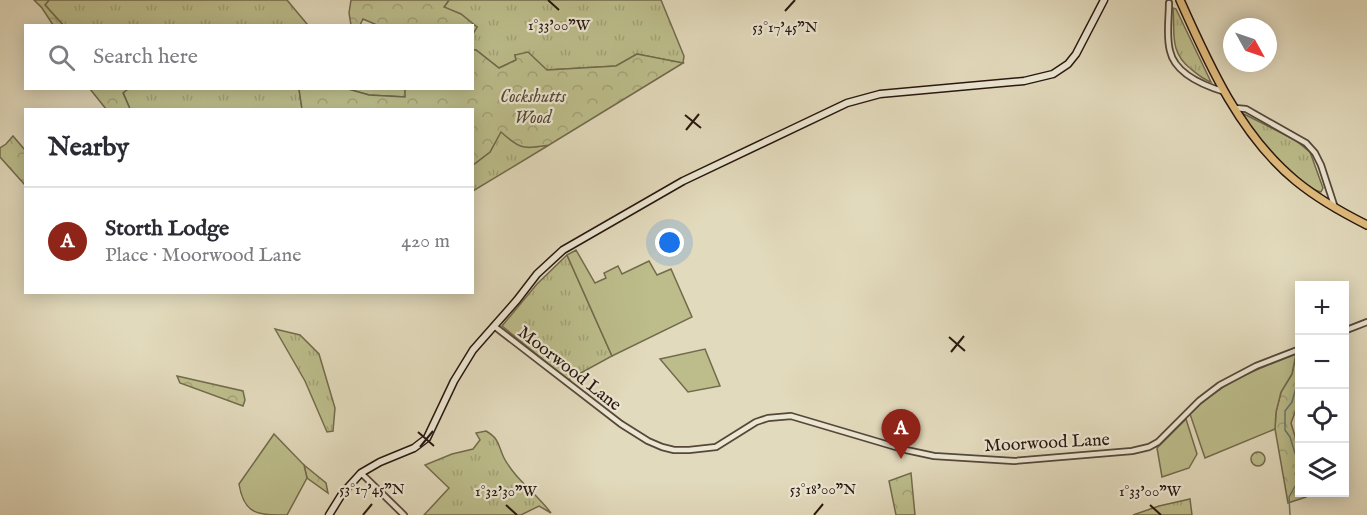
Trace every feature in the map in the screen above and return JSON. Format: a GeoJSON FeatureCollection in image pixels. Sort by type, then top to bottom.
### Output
{"type":"FeatureCollection","features":[{"type":"Feature","properties":{"kind":"main road"},"geometry":{"type":"LineString","coordinates":[[329,515],[342,494],[361,473],[380,462],[414,448],[427,438],[463,363],[550,260],[578,241],[682,181],[817,116],[847,104],[880,94],[1024,81],[1053,74],[1068,64],[1076,54],[1104,0]]}},
{"type":"Feature","properties":{"kind":"main road"},"geometry":{"type":"LineString","coordinates":[[1180,0],[1225,92],[1260,144],[1286,172],[1310,191],[1367,225]]}},
{"type":"Feature","properties":{"kind":"street"},"geometry":{"type":"LineString","coordinates":[[1169,3],[1169,47],[1173,60],[1183,71],[1200,82],[1225,92]]}},
{"type":"Feature","properties":{"kind":"street"},"geometry":{"type":"LineString","coordinates":[[1234,108],[1246,109],[1306,142],[1318,158],[1335,208]]}},
{"type":"Feature","properties":{"kind":"street"},"geometry":{"type":"LineString","coordinates":[[1349,329],[1367,322]]}},
{"type":"Feature","properties":{"kind":"street","name":"Moorwood Lane"},"geometry":{"type":"LineString","coordinates":[[494,326],[621,424],[648,441],[674,450],[702,450],[716,447],[768,417],[791,416],[925,454],[1014,461],[1090,456],[1149,447],[1163,438],[1209,392],[1233,377],[1295,351]]}},
{"type":"Feature","properties":{"kind":"street"},"geometry":{"type":"LineString","coordinates":[[361,473],[404,515]]}},
{"type":"Feature","properties":{"kind":"green space"},"geometry":{"type":"Polygon","coordinates":[[[34,0],[49,0],[45,5],[62,24],[52,24],[34,0]]]}},
{"type":"Feature","properties":{"kind":"green space"},"geometry":{"type":"Polygon","coordinates":[[[49,0],[287,0],[307,24],[62,24],[45,5],[49,0]]]}},
{"type":"Feature","properties":{"kind":"green space"},"geometry":{"type":"Polygon","coordinates":[[[351,0],[449,0],[444,7],[461,14],[473,24],[375,24],[363,19],[360,24],[351,24],[349,13],[351,0]]]}},
{"type":"Feature","properties":{"kind":"green space"},"geometry":{"type":"Polygon","coordinates":[[[449,0],[661,0],[684,56],[683,63],[637,54],[616,66],[546,70],[515,55],[516,60],[499,68],[474,50],[474,32],[477,27],[444,7],[449,0]]]}},
{"type":"Feature","properties":{"kind":"green space"},"geometry":{"type":"Polygon","coordinates":[[[1173,8],[1176,9],[1211,82],[1193,71],[1179,56],[1174,42],[1173,8]]]}},
{"type":"Feature","properties":{"kind":"green space","name":"Cockshutts Wood"},"geometry":{"type":"Polygon","coordinates":[[[474,50],[499,68],[516,60],[515,55],[528,52],[547,70],[616,66],[637,54],[683,63],[549,145],[523,147],[501,132],[490,152],[474,164],[474,108],[302,108],[299,90],[352,90],[369,95],[405,97],[405,90],[474,90],[474,50]]]}},
{"type":"Feature","properties":{"kind":"green space"},"geometry":{"type":"Polygon","coordinates":[[[91,90],[127,90],[123,93],[130,108],[105,108],[91,90]]]}},
{"type":"Feature","properties":{"kind":"green space"},"geometry":{"type":"Polygon","coordinates":[[[126,90],[299,90],[302,108],[130,108],[123,92],[126,90]]]}},
{"type":"Feature","properties":{"kind":"green space"},"geometry":{"type":"Polygon","coordinates":[[[352,90],[405,90],[406,97],[369,95],[352,90]]]}},
{"type":"Feature","properties":{"kind":"green space"},"geometry":{"type":"Polygon","coordinates":[[[1242,113],[1295,140],[1310,152],[1323,188],[1321,192],[1311,188],[1289,170],[1256,134],[1242,113]]]}},
{"type":"Feature","properties":{"kind":"green space"},"geometry":{"type":"Polygon","coordinates":[[[501,131],[523,146],[549,145],[474,190],[474,164],[490,152],[501,131]]]}},
{"type":"Feature","properties":{"kind":"green space"},"geometry":{"type":"Polygon","coordinates":[[[13,136],[24,149],[24,184],[0,157],[0,148],[13,136]]]}},
{"type":"Feature","properties":{"kind":"green space"},"geometry":{"type":"Polygon","coordinates":[[[576,250],[595,283],[606,278],[604,273],[618,266],[622,274],[649,261],[657,275],[671,269],[692,317],[612,356],[567,255],[576,250]]]}},
{"type":"Feature","properties":{"kind":"green space"},"geometry":{"type":"Polygon","coordinates":[[[567,255],[612,356],[568,380],[502,326],[537,284],[567,255]]]}},
{"type":"Feature","properties":{"kind":"green space"},"geometry":{"type":"Polygon","coordinates":[[[275,329],[300,335],[319,354],[335,408],[333,431],[327,432],[305,381],[275,329]]]}},
{"type":"Feature","properties":{"kind":"green space"},"geometry":{"type":"Polygon","coordinates":[[[705,349],[720,386],[688,392],[660,359],[705,349]]]}},
{"type":"Feature","properties":{"kind":"green space"},"geometry":{"type":"Polygon","coordinates":[[[1295,354],[1292,374],[1281,392],[1275,429],[1205,458],[1190,414],[1226,385],[1253,371],[1295,354]]]}},
{"type":"Feature","properties":{"kind":"green space"},"geometry":{"type":"Polygon","coordinates":[[[1295,359],[1295,412],[1291,423],[1295,436],[1295,497],[1306,497],[1288,503],[1275,429],[1281,392],[1292,374],[1295,359]]]}},
{"type":"Feature","properties":{"kind":"green space"},"geometry":{"type":"Polygon","coordinates":[[[177,376],[243,391],[245,400],[243,406],[180,383],[177,376]]]}},
{"type":"Feature","properties":{"kind":"green space"},"geometry":{"type":"Polygon","coordinates":[[[1186,419],[1197,454],[1189,468],[1162,477],[1157,448],[1186,419]]]}},
{"type":"Feature","properties":{"kind":"green space"},"geometry":{"type":"Polygon","coordinates":[[[486,431],[496,440],[514,473],[551,513],[539,506],[521,515],[424,515],[449,488],[425,465],[452,454],[473,449],[480,440],[476,433],[486,431]]]}},
{"type":"Feature","properties":{"kind":"green space"},"geometry":{"type":"Polygon","coordinates":[[[274,434],[304,465],[307,478],[287,515],[268,515],[254,511],[245,502],[239,484],[274,434]]]}},
{"type":"Feature","properties":{"kind":"green space"},"geometry":{"type":"Polygon","coordinates":[[[1258,452],[1263,454],[1265,459],[1263,464],[1258,466],[1253,464],[1251,459],[1253,454],[1258,452]]]}},
{"type":"Feature","properties":{"kind":"green space"},"geometry":{"type":"Polygon","coordinates":[[[304,465],[326,483],[328,493],[307,478],[304,465]]]}},
{"type":"Feature","properties":{"kind":"green space"},"geometry":{"type":"Polygon","coordinates":[[[911,473],[915,515],[896,515],[889,481],[911,473]]]}},
{"type":"Feature","properties":{"kind":"green space"},"geometry":{"type":"Polygon","coordinates":[[[1190,499],[1192,515],[1133,515],[1159,506],[1190,499]]]}},
{"type":"Feature","properties":{"kind":"waterway"},"geometry":{"type":"LineString","coordinates":[[1290,515],[1289,497],[1298,481],[1295,474],[1299,466],[1290,437],[1285,430],[1285,411],[1292,402],[1296,389]]}},
{"type":"Feature","properties":{"kind":"place","name":"Storth Lodge"},"geometry":{"type":"Point","coordinates":[901,459]}}]}
